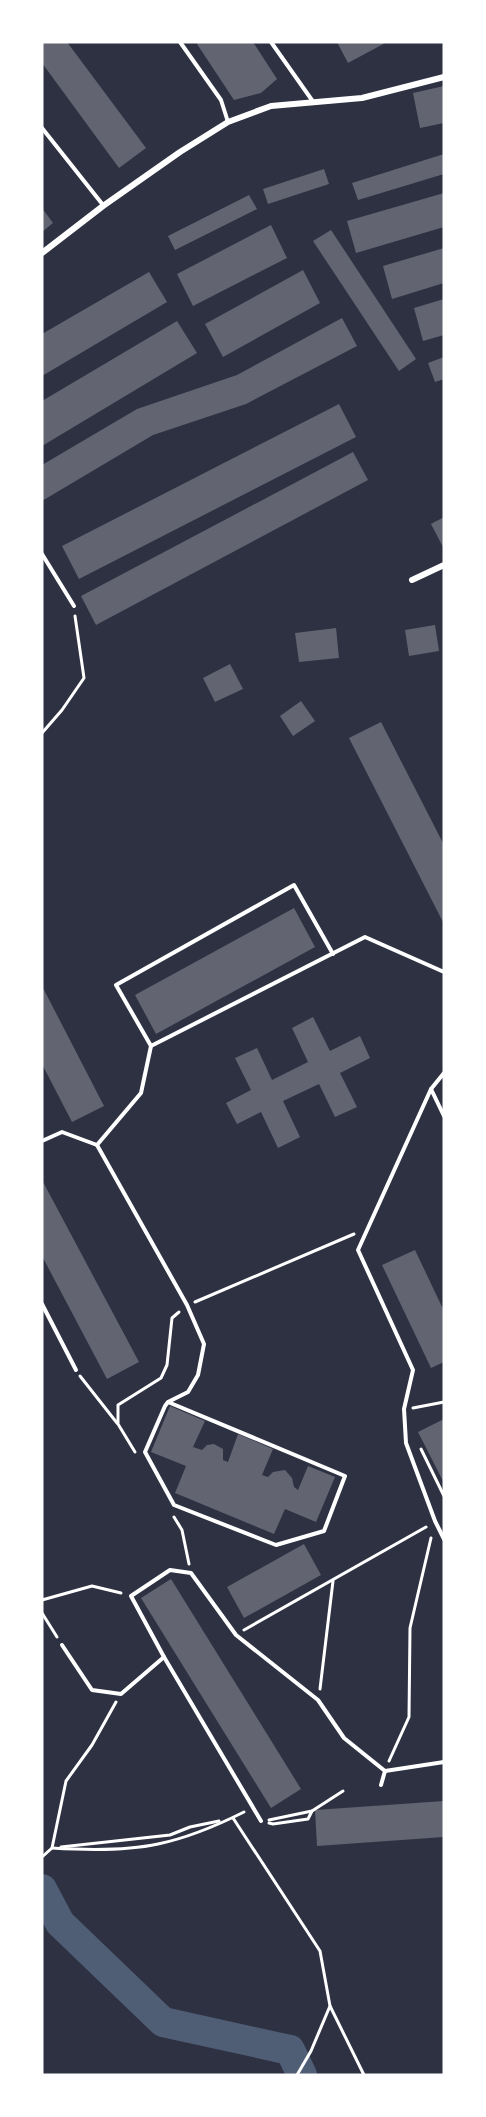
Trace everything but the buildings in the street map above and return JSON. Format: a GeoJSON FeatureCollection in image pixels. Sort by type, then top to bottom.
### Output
{"type":"FeatureCollection","features":[{"type":"Feature","properties":{"kind":"street"},"geometry":{"type":"LineString","coordinates":[[42,253],[103,206],[180,152],[228,122],[271,106],[362,98],[444,77]]}},
{"type":"Feature","properties":{"kind":"street"},"geometry":{"type":"LineString","coordinates":[[412,580],[444,565]]}},
{"type":"Feature","properties":{"kind":"lane"},"geometry":{"type":"LineString","coordinates":[[180,42],[221,100],[228,122]]}},
{"type":"Feature","properties":{"kind":"lane"},"geometry":{"type":"LineString","coordinates":[[272,42],[314,103]]}},
{"type":"Feature","properties":{"kind":"lane"},"geometry":{"type":"LineString","coordinates":[[42,128],[103,206]]}},
{"type":"Feature","properties":{"kind":"lane"},"geometry":{"type":"LineString","coordinates":[[42,554],[74,606]]}},
{"type":"Feature","properties":{"kind":"lane"},"geometry":{"type":"LineString","coordinates":[[97,1145],[141,1093],[151,1046],[117,985],[294,885],[333,954]]}},
{"type":"Feature","properties":{"kind":"lane"},"geometry":{"type":"LineString","coordinates":[[151,1046],[365,937],[444,972]]}},
{"type":"Feature","properties":{"kind":"lane"},"geometry":{"type":"LineString","coordinates":[[444,1073],[431,1089],[358,1250],[413,1370],[404,1409],[406,1443],[444,1539]]}},
{"type":"Feature","properties":{"kind":"lane"},"geometry":{"type":"LineString","coordinates":[[431,1089],[444,1116]]}},
{"type":"Feature","properties":{"kind":"lane"},"geometry":{"type":"LineString","coordinates":[[42,1141],[62,1132],[97,1145],[187,1305],[204,1344],[198,1375],[188,1392],[168,1402],[145,1452],[174,1505],[276,1545],[324,1531],[345,1476],[168,1402]]}},
{"type":"Feature","properties":{"kind":"lane"},"geometry":{"type":"LineString","coordinates":[[42,1305],[76,1370]]}},
{"type":"Feature","properties":{"kind":"lane"},"geometry":{"type":"LineString","coordinates":[[261,1821],[164,1657],[131,1596],[170,1570],[191,1573],[236,1635],[318,1700],[344,1738],[385,1771],[444,1762]]}},
{"type":"Feature","properties":{"kind":"lane"},"geometry":{"type":"LineString","coordinates":[[62,1645],[92,1689],[121,1694],[164,1657]]}},
{"type":"Feature","properties":{"kind":"lane"},"geometry":{"type":"LineString","coordinates":[[381,1785],[385,1771]]}},
{"type":"Feature","properties":{"kind":"path"},"geometry":{"type":"LineString","coordinates":[[42,733],[62,710],[84,678],[74,606]]}},
{"type":"Feature","properties":{"kind":"path"},"geometry":{"type":"LineString","coordinates":[[203,1298],[367,1228]]}},
{"type":"Feature","properties":{"kind":"path"},"geometry":{"type":"LineString","coordinates":[[76,1370],[118,1424]]}},
{"type":"Feature","properties":{"kind":"path"},"geometry":{"type":"LineString","coordinates":[[404,1409],[444,1402]]}},
{"type":"Feature","properties":{"kind":"path"},"geometry":{"type":"LineString","coordinates":[[420,1449],[444,1496]]}},
{"type":"Feature","properties":{"kind":"path"},"geometry":{"type":"LineString","coordinates":[[236,1635],[435,1521]]}},
{"type":"Feature","properties":{"kind":"path"},"geometry":{"type":"LineString","coordinates":[[385,1771],[409,1717],[410,1628],[435,1521]]}},
{"type":"Feature","properties":{"kind":"path"},"geometry":{"type":"LineString","coordinates":[[183,1540],[191,1573]]}},
{"type":"Feature","properties":{"kind":"path"},"geometry":{"type":"LineString","coordinates":[[318,1700],[333,1581]]}},
{"type":"Feature","properties":{"kind":"path"},"geometry":{"type":"LineString","coordinates":[[42,1600],[92,1586],[131,1596]]}},
{"type":"Feature","properties":{"kind":"path"},"geometry":{"type":"LineString","coordinates":[[42,1613],[62,1645]]}},
{"type":"Feature","properties":{"kind":"path"},"geometry":{"type":"LineString","coordinates":[[42,1857],[51,1848],[66,1781],[92,1745],[121,1694]]}},
{"type":"Feature","properties":{"kind":"path"},"geometry":{"type":"LineString","coordinates":[[261,1821],[312,1811],[343,1791]]}},
{"type":"Feature","properties":{"kind":"path"},"geometry":{"type":"LineString","coordinates":[[261,1821],[273,1824],[308,1819],[312,1811]]}},
{"type":"Feature","properties":{"kind":"path"},"geometry":{"type":"LineString","coordinates":[[51,1848],[87,1850],[157,1845],[233,1818]]}},
{"type":"Feature","properties":{"kind":"path"},"geometry":{"type":"LineString","coordinates":[[51,1848],[170,1834],[190,1827],[233,1818]]}},
{"type":"Feature","properties":{"kind":"path"},"geometry":{"type":"LineString","coordinates":[[233,1818],[320,1951],[330,2006],[364,2075]]}},
{"type":"Feature","properties":{"kind":"path"},"geometry":{"type":"LineString","coordinates":[[297,2075],[330,2006]]}},
{"type":"Feature","properties":{"kind":"waterway"},"geometry":{"type":"LineString","coordinates":[[42,1889],[60,1923],[163,2022],[290,2050],[302,2075]]}}]}
